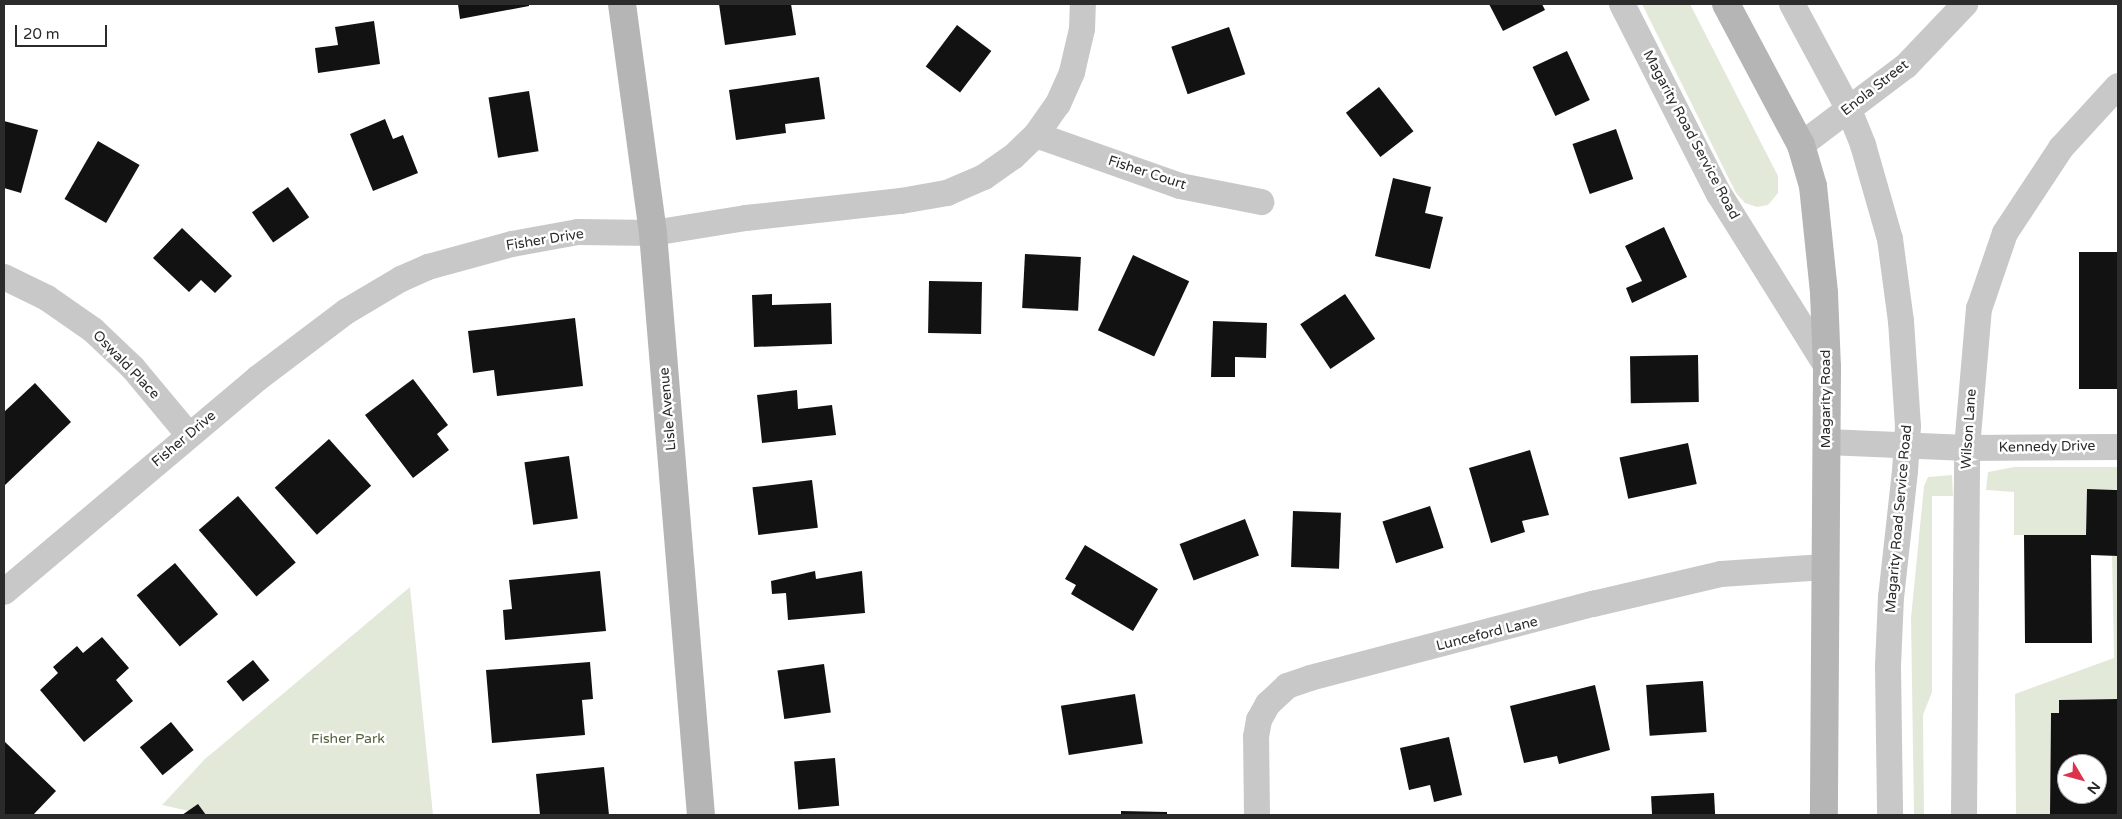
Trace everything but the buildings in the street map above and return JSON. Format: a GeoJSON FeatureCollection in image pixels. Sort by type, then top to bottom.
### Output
{"type":"FeatureCollection","features":[{"type":"Feature","properties":{"kind":"main road","name":"Lisle Avenue"},"geometry":{"type":"LineString","coordinates":[[622,4],[653,233],[701,815]]}},
{"type":"Feature","properties":{"kind":"main road","name":"Magarity Road"},"geometry":{"type":"LineString","coordinates":[[1726,4],[1801,145],[1813,186],[1824,294],[1827,367],[1824,815]]}},
{"type":"Feature","properties":{"kind":"street","name":"Fisher Drive"},"geometry":{"type":"LineString","coordinates":[[4,592],[188,434],[258,378],[340,316],[400,279],[428,267],[512,244],[578,232],[653,233],[746,218],[901,201],[947,193],[984,177],[1014,158],[1036,136],[1058,104],[1072,72],[1082,29],[1082,4]]}},
{"type":"Feature","properties":{"kind":"street","name":"Magarity Road Service Road"},"geometry":{"type":"LineString","coordinates":[[1622,4],[1719,194],[1827,367]]}},
{"type":"Feature","properties":{"kind":"street","name":"Magarity Road Service Road"},"geometry":{"type":"LineString","coordinates":[[1792,4],[1849,110],[1863,144],[1890,239],[1901,321],[1908,426],[1888,666],[1890,815]]}},
{"type":"Feature","properties":{"kind":"street","name":"Enola Street"},"geometry":{"type":"LineString","coordinates":[[1801,145],[1906,66],[1965,4]]}},
{"type":"Feature","properties":{"kind":"street","name":"Wilson Lane"},"geometry":{"type":"LineString","coordinates":[[1964,815],[1967,448],[1979,309],[2005,233],[2061,148],[2118,86]]}},
{"type":"Feature","properties":{"kind":"street","name":"Fisher Court"},"geometry":{"type":"LineString","coordinates":[[1036,136],[1180,186],[1261,202]]}},
{"type":"Feature","properties":{"kind":"street","name":"Oswald Place"},"geometry":{"type":"LineString","coordinates":[[4,277],[47,298],[93,330],[133,368],[188,434]]}},
{"type":"Feature","properties":{"kind":"street","name":"Kennedy Drive"},"geometry":{"type":"LineString","coordinates":[[1826,442],[1967,448],[2118,447]]}},
{"type":"Feature","properties":{"kind":"street","name":"Lunceford Lane"},"geometry":{"type":"LineString","coordinates":[[1257,815],[1256,737],[1259,720],[1268,704],[1287,686],[1310,678],[1593,604],[1721,574],[1825,567]]}},
{"type":"Feature","properties":{"kind":"green space"},"geometry":{"type":"Polygon","coordinates":[[[1642,4],[1690,4],[1778,176],[1778,193],[1768,205],[1757,207],[1745,203],[1736,193],[1642,4]]]}},
{"type":"Feature","properties":{"kind":"green space"},"geometry":{"type":"Polygon","coordinates":[[[2014,467],[2118,467],[2118,489],[2087,489],[2086,535],[2014,535],[2014,492],[1986,490],[1988,472],[2014,467]]]}},
{"type":"Feature","properties":{"kind":"green space"},"geometry":{"type":"Polygon","coordinates":[[[1952,475],[1953,496],[1932,496],[1932,692],[1923,715],[1924,815],[1914,815],[1911,618],[1924,486],[1928,477],[1952,475]]]}},
{"type":"Feature","properties":{"kind":"green space"},"geometry":{"type":"Polygon","coordinates":[[[2112,556],[2118,556],[2118,699],[2059,700],[2059,713],[2051,713],[2050,815],[2016,815],[2015,694],[2114,658],[2112,556]]]}},
{"type":"Feature","properties":{"kind":"green space","name":"Fisher Park"},"geometry":{"type":"Polygon","coordinates":[[[410,587],[433,815],[207,815],[162,805],[205,759],[410,587]]]}}]}
